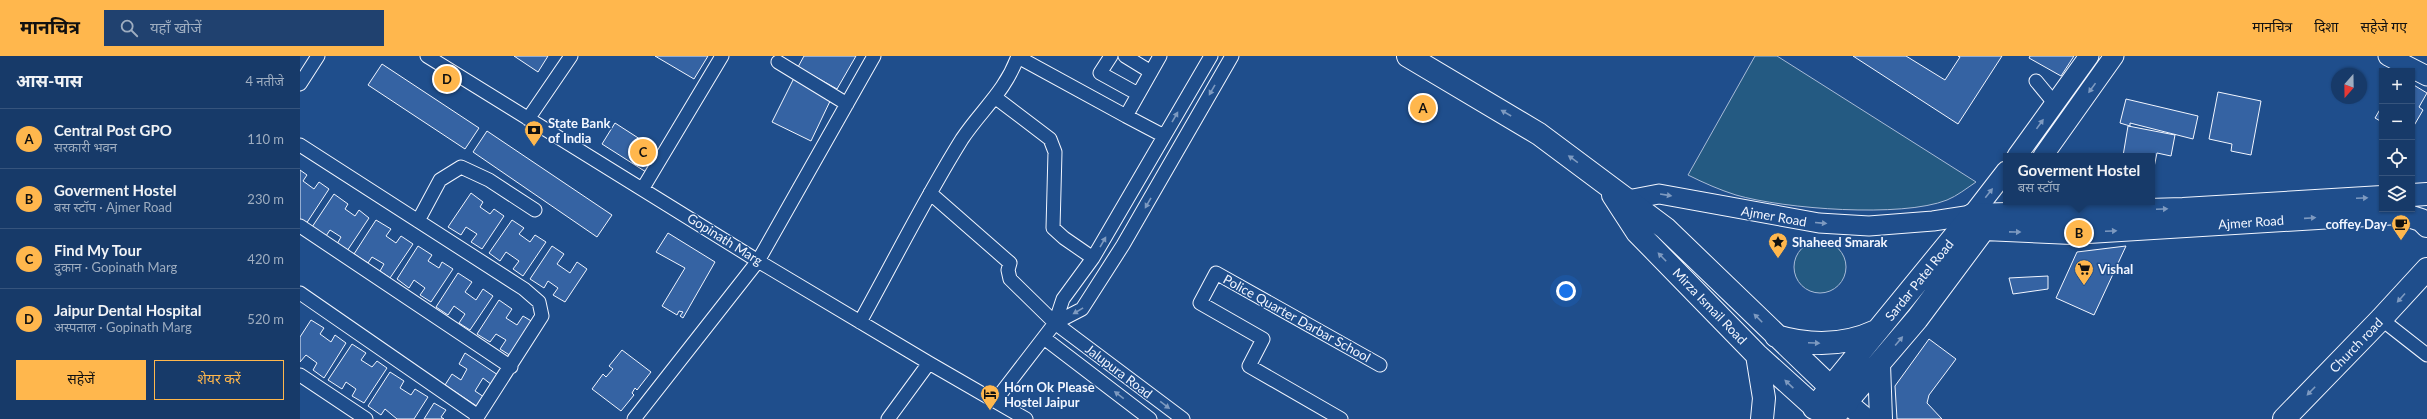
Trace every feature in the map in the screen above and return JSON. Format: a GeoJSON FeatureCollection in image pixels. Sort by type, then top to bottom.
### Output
{"type":"FeatureCollection","features":[{"type":"Feature","properties":{"kind":"highway","name":"Mirza Ismail Road"},"geometry":{"type":"LineString","coordinates":[[1408,56],[1515,118],[1605,182],[1622,201],[1637,232],[1820,416]]}},
{"type":"Feature","properties":{"kind":"highway"},"geometry":{"type":"LineString","coordinates":[[2415,195],[2427,194]]}},
{"type":"Feature","properties":{"kind":"highway","name":"Ajmer Road"},"geometry":{"type":"LineString","coordinates":[[2155,205],[2379,197]]}},
{"type":"Feature","properties":{"kind":"highway","name":"Mirza Ismail Road"},"geometry":{"type":"LineString","coordinates":[[1622,201],[1665,228],[1847,403]]}},
{"type":"Feature","properties":{"kind":"highway","name":"Ajmer Road"},"geometry":{"type":"LineString","coordinates":[[1984,218],[2050,208],[2141,205]]}},
{"type":"Feature","properties":{"kind":"highway"},"geometry":{"type":"LineString","coordinates":[[2050,208],[2072,233]]}},
{"type":"Feature","properties":{"kind":"highway","name":"Ajmer Road"},"geometry":{"type":"LineString","coordinates":[[1984,218],[2072,233],[2374,213],[2399,213],[2410,215],[2421,220],[2427,226]]}},
{"type":"Feature","properties":{"kind":"highway","name":"Sardar Patel Road"},"geometry":{"type":"LineString","coordinates":[[1820,416],[1830,388],[1878,330],[1984,218]]}},
{"type":"Feature","properties":{"kind":"highway","name":"Sardar Patel Road"},"geometry":{"type":"LineString","coordinates":[[1820,416],[1847,403],[1879,364],[1984,218]]}},
{"type":"Feature","properties":{"kind":"highway","name":"Church road"},"geometry":{"type":"LineString","coordinates":[[2284,419],[2381,320],[2427,269]]}},
{"type":"Feature","properties":{"kind":"highway"},"geometry":{"type":"LineString","coordinates":[[1776,336],[1796,342],[1847,342],[1878,330]]}},
{"type":"Feature","properties":{"kind":"highway"},"geometry":{"type":"LineString","coordinates":[[1758,355],[1764,398],[1762,419]]}},
{"type":"Feature","properties":{"kind":"highway"},"geometry":{"type":"LineString","coordinates":[[1879,364],[1881,419]]}},
{"type":"Feature","properties":{"kind":"main road"},"geometry":{"type":"LineString","coordinates":[[1847,403],[1866,419]]}},
{"type":"Feature","properties":{"kind":"street"},"geometry":{"type":"LineString","coordinates":[[300,84],[318,56]]}},
{"type":"Feature","properties":{"kind":"street"},"geometry":{"type":"LineString","coordinates":[[528,119],[571,56]]}},
{"type":"Feature","properties":{"kind":"street"},"geometry":{"type":"LineString","coordinates":[[643,188],[722,56]]}},
{"type":"Feature","properties":{"kind":"street"},"geometry":{"type":"LineString","coordinates":[[634,419],[758,260],[874,56]]}},
{"type":"Feature","properties":{"kind":"street"},"geometry":{"type":"LineString","coordinates":[[860,322],[930,193],[963,137],[996,98],[1018,56],[1164,136]]}},
{"type":"Feature","properties":{"kind":"street"},"geometry":{"type":"LineString","coordinates":[[1111,56],[1100,73],[1138,94]]}},
{"type":"Feature","properties":{"kind":"street"},"geometry":{"type":"LineString","coordinates":[[1125,56],[1151,72]]}},
{"type":"Feature","properties":{"kind":"street"},"geometry":{"type":"LineString","coordinates":[[1126,116],[1160,56]]}},
{"type":"Feature","properties":{"kind":"street"},"geometry":{"type":"LineString","coordinates":[[995,401],[1055,323],[1064,299],[1093,258],[1211,56]]}},
{"type":"Feature","properties":{"kind":"street"},"geometry":{"type":"LineString","coordinates":[[1055,323],[1082,309],[1123,245],[1232,56]]}},
{"type":"Feature","properties":{"kind":"street"},"geometry":{"type":"LineString","coordinates":[[2019,153],[2089,56]]}},
{"type":"Feature","properties":{"kind":"street"},"geometry":{"type":"LineString","coordinates":[[2045,153],[2114,56]]}},
{"type":"Feature","properties":{"kind":"street","name":"Gopinath Marg"},"geometry":{"type":"LineString","coordinates":[[436,58],[528,119],[643,188],[758,260],[929,363],[1026,419]]}},
{"type":"Feature","properties":{"kind":"street"},"geometry":{"type":"LineString","coordinates":[[2397,58],[2427,76]]}},
{"type":"Feature","properties":{"kind":"street"},"geometry":{"type":"LineString","coordinates":[[778,62],[847,104]]}},
{"type":"Feature","properties":{"kind":"street"},"geometry":{"type":"LineString","coordinates":[[2036,81],[2055,104]]}},
{"type":"Feature","properties":{"kind":"street"},"geometry":{"type":"LineString","coordinates":[[996,98],[1050,139],[1055,152],[1053,228],[1064,238],[1093,258]]}},
{"type":"Feature","properties":{"kind":"street"},"geometry":{"type":"LineString","coordinates":[[300,145],[524,289],[539,302],[542,316],[511,367],[477,417],[300,292]]}},
{"type":"Feature","properties":{"kind":"street"},"geometry":{"type":"LineString","coordinates":[[418,221],[440,180],[461,167],[489,180],[535,210]]}},
{"type":"Feature","properties":{"kind":"street","name":"Sardar Patel Road"},"geometry":{"type":"LineString","coordinates":[[1984,218],[2003,177]]}},
{"type":"Feature","properties":{"kind":"street","name":"Jalupura Road"},"geometry":{"type":"LineString","coordinates":[[930,193],[1010,262],[1008,270],[1010,279],[1055,323],[1183,419]]}},
{"type":"Feature","properties":{"kind":"street","name":"Ajmer Road"},"geometry":{"type":"LineString","coordinates":[[1622,201],[1659,194],[1819,223],[1868,226],[1984,218]]}},
{"type":"Feature","properties":{"kind":"street"},"geometry":{"type":"LineString","coordinates":[[300,226],[511,367]]}},
{"type":"Feature","properties":{"kind":"street","name":"Police Quarter Darbar School"},"geometry":{"type":"LineString","coordinates":[[1341,419],[1249,366],[1263,339],[1200,303],[1216,273],[1380,365]]}},
{"type":"Feature","properties":{"kind":"street"},"geometry":{"type":"LineString","coordinates":[[2381,320],[2427,356]]}},
{"type":"Feature","properties":{"kind":"street","name":"Jalupura Road"},"geometry":{"type":"LineString","coordinates":[[1044,338],[1150,419]]}},
{"type":"Feature","properties":{"kind":"street"},"geometry":{"type":"LineString","coordinates":[[888,419],[929,363]]}},
{"type":"Feature","properties":{"kind":"street"},"geometry":{"type":"LineString","coordinates":[[300,375],[366,419]]}},
{"type":"Feature","properties":{"kind":"shaded area"},"geometry":{"type":"Polygon","coordinates":[[[1755,56],[1777,56],[1976,182],[1947,200],[1927,206],[1902,209],[1843,210],[1757,200],[1724,191],[1688,175],[1755,56]]]}},
{"type":"Feature","properties":{"kind":"shaded area"},"geometry":{"type":"Polygon","coordinates":[[[1815,241],[1825,241],[1839,248],[1846,262],[1846,272],[1839,286],[1825,293],[1815,293],[1805,289],[1798,282],[1794,272],[1794,262],[1798,252],[1805,245],[1815,241]]]}},
{"type":"Feature","properties":{"kind":"building"},"geometry":{"type":"Polygon","coordinates":[[[514,56],[548,56],[538,72],[514,56]]]}},
{"type":"Feature","properties":{"kind":"building"},"geometry":{"type":"Polygon","coordinates":[[[655,56],[708,56],[694,79],[655,56]]]}},
{"type":"Feature","properties":{"kind":"building"},"geometry":{"type":"Polygon","coordinates":[[[804,56],[856,56],[837,89],[798,67],[804,56]]]}},
{"type":"Feature","properties":{"kind":"building"},"geometry":{"type":"Polygon","coordinates":[[[1853,56],[1906,56],[1945,80],[1960,57],[1958,56],[2002,56],[1958,124],[1853,56]]]}},
{"type":"Feature","properties":{"kind":"building"},"geometry":{"type":"Polygon","coordinates":[[[2030,56],[2074,56],[2061,76],[2029,58],[2030,56]]]}},
{"type":"Feature","properties":{"kind":"building"},"geometry":{"type":"Polygon","coordinates":[[[382,64],[479,128],[465,149],[368,85],[382,64]]]}},
{"type":"Feature","properties":{"kind":"building"},"geometry":{"type":"Polygon","coordinates":[[[794,78],[832,97],[811,141],[772,122],[794,78]]]}},
{"type":"Feature","properties":{"kind":"building"},"geometry":{"type":"Polygon","coordinates":[[[2415,86],[2427,93],[2419,107],[2423,110],[2415,124],[2415,86]]]}},
{"type":"Feature","properties":{"kind":"building"},"geometry":{"type":"Polygon","coordinates":[[[2218,92],[2261,101],[2251,155],[2231,151],[2232,144],[2209,139],[2218,92]]]}},
{"type":"Feature","properties":{"kind":"building"},"geometry":{"type":"Polygon","coordinates":[[[2126,99],[2198,116],[2193,139],[2130,123],[2130,126],[2120,123],[2126,99]]]}},
{"type":"Feature","properties":{"kind":"building"},"geometry":{"type":"Polygon","coordinates":[[[2379,111],[2379,120],[2375,118],[2379,111]]]}},
{"type":"Feature","properties":{"kind":"building"},"geometry":{"type":"Polygon","coordinates":[[[615,123],[660,152],[646,172],[602,144],[615,123]]]}},
{"type":"Feature","properties":{"kind":"building"},"geometry":{"type":"Polygon","coordinates":[[[2128,126],[2175,135],[2171,156],[2157,153],[2155,162],[2155,153],[2124,153],[2128,126]]]}},
{"type":"Feature","properties":{"kind":"building"},"geometry":{"type":"Polygon","coordinates":[[[487,131],[612,215],[597,237],[473,152],[487,131]]]}},
{"type":"Feature","properties":{"kind":"building"},"geometry":{"type":"Polygon","coordinates":[[[300,170],[307,175],[303,181],[314,189],[319,182],[329,189],[306,224],[300,219],[300,170]]]}},
{"type":"Feature","properties":{"kind":"building"},"geometry":{"type":"Polygon","coordinates":[[[471,193],[483,202],[480,207],[490,214],[494,209],[504,216],[482,249],[471,242],[477,234],[466,227],[461,235],[448,227],[471,193]]]}},
{"type":"Feature","properties":{"kind":"building"},"geometry":{"type":"Polygon","coordinates":[[[334,194],[348,204],[345,209],[355,216],[359,210],[369,218],[347,251],[337,244],[341,237],[330,230],[326,236],[312,227],[334,194]]]}},
{"type":"Feature","properties":{"kind":"building"},"geometry":{"type":"Polygon","coordinates":[[[376,220],[391,229],[386,236],[396,243],[401,236],[413,244],[390,278],[380,271],[384,264],[372,257],[368,263],[354,254],[376,220]]]}},
{"type":"Feature","properties":{"kind":"building"},"geometry":{"type":"Polygon","coordinates":[[[512,220],[524,228],[519,234],[530,242],[535,235],[546,242],[523,276],[513,269],[519,261],[506,252],[500,261],[489,253],[512,220]]]}},
{"type":"Feature","properties":{"kind":"building"},"geometry":{"type":"Polygon","coordinates":[[[668,233],[715,262],[683,318],[680,316],[683,312],[679,311],[677,315],[662,306],[685,268],[656,252],[668,233]]]}},
{"type":"Feature","properties":{"kind":"building"},"geometry":{"type":"Polygon","coordinates":[[[418,246],[432,255],[428,261],[439,268],[442,262],[453,269],[431,302],[420,295],[425,288],[414,280],[409,288],[397,279],[418,246]]]}},
{"type":"Feature","properties":{"kind":"building"},"geometry":{"type":"Polygon","coordinates":[[[552,246],[564,254],[557,264],[570,273],[577,262],[587,269],[565,302],[553,295],[558,288],[548,281],[544,288],[530,279],[552,246]]]}},
{"type":"Feature","properties":{"kind":"building"},"geometry":{"type":"Polygon","coordinates":[[[2126,246],[2094,315],[2056,298],[2077,252],[2126,246]]]}},
{"type":"Feature","properties":{"kind":"building"},"geometry":{"type":"Polygon","coordinates":[[[458,273],[472,282],[465,292],[476,300],[483,289],[493,296],[470,330],[459,323],[465,314],[454,306],[448,315],[436,307],[458,273]]]}},
{"type":"Feature","properties":{"kind":"building"},"geometry":{"type":"Polygon","coordinates":[[[2048,276],[2048,289],[2013,294],[2009,278],[2048,276]]]}},
{"type":"Feature","properties":{"kind":"building"},"geometry":{"type":"Polygon","coordinates":[[[499,300],[512,309],[506,318],[517,325],[523,316],[533,322],[511,356],[500,349],[506,340],[496,334],[490,342],[477,334],[499,300]]]}},
{"type":"Feature","properties":{"kind":"building"},"geometry":{"type":"Polygon","coordinates":[[[311,320],[324,328],[320,334],[331,342],[335,335],[346,343],[324,378],[313,370],[317,363],[306,355],[300,362],[300,337],[311,320]]]}},
{"type":"Feature","properties":{"kind":"building"},"geometry":{"type":"Polygon","coordinates":[[[1929,339],[1956,359],[1929,395],[1927,403],[1942,419],[1897,419],[1895,386],[1929,339]]]}},
{"type":"Feature","properties":{"kind":"building"},"geometry":{"type":"Polygon","coordinates":[[[352,344],[366,353],[361,360],[372,367],[377,361],[387,368],[364,403],[352,396],[356,389],[346,382],[342,389],[328,380],[352,344]]]}},
{"type":"Feature","properties":{"kind":"building"},"geometry":{"type":"Polygon","coordinates":[[[622,350],[651,372],[637,390],[635,388],[632,393],[634,395],[621,411],[592,389],[603,374],[606,377],[613,369],[609,366],[622,350]]]}},
{"type":"Feature","properties":{"kind":"building"},"geometry":{"type":"Polygon","coordinates":[[[465,353],[498,375],[492,385],[483,378],[475,391],[484,397],[478,407],[445,385],[452,374],[461,380],[467,369],[459,364],[465,353]]]}},
{"type":"Feature","properties":{"kind":"building"},"geometry":{"type":"Polygon","coordinates":[[[390,372],[404,381],[400,388],[411,395],[415,389],[428,397],[414,419],[397,419],[385,409],[381,415],[368,406],[390,372]]]}},
{"type":"Feature","properties":{"kind":"building"},"geometry":{"type":"Polygon","coordinates":[[[434,403],[446,410],[441,417],[444,419],[424,419],[434,403]]]}},
{"type":"Feature","properties":{"kind":"place","name":"Jaipur Dental Hospital"},"geometry":{"type":"Point","coordinates":[447,79]}},
{"type":"Feature","properties":{"kind":"place","name":"Central Post GPO"},"geometry":{"type":"Point","coordinates":[1423,108]}},
{"type":"Feature","properties":{"kind":"place","name":"State Bank of India"},"geometry":{"type":"Point","coordinates":[534,147]}},
{"type":"Feature","properties":{"kind":"place","name":"Find My Tour"},"geometry":{"type":"Point","coordinates":[643,152]}},
{"type":"Feature","properties":{"kind":"place","name":"Goverment Hostel"},"geometry":{"type":"Point","coordinates":[2079,233]}},
{"type":"Feature","properties":{"kind":"place","name":"coffey Day"},"geometry":{"type":"Point","coordinates":[2401,241]}},
{"type":"Feature","properties":{"kind":"place","name":"Shaheed Smarak"},"geometry":{"type":"Point","coordinates":[1778,259]}},
{"type":"Feature","properties":{"kind":"place","name":"Vishal"},"geometry":{"type":"Point","coordinates":[2084,286]}},
{"type":"Feature","properties":{"kind":"place","name":"Horn Ok Please Hostel Jaipur"},"geometry":{"type":"Point","coordinates":[990,411]}}]}
